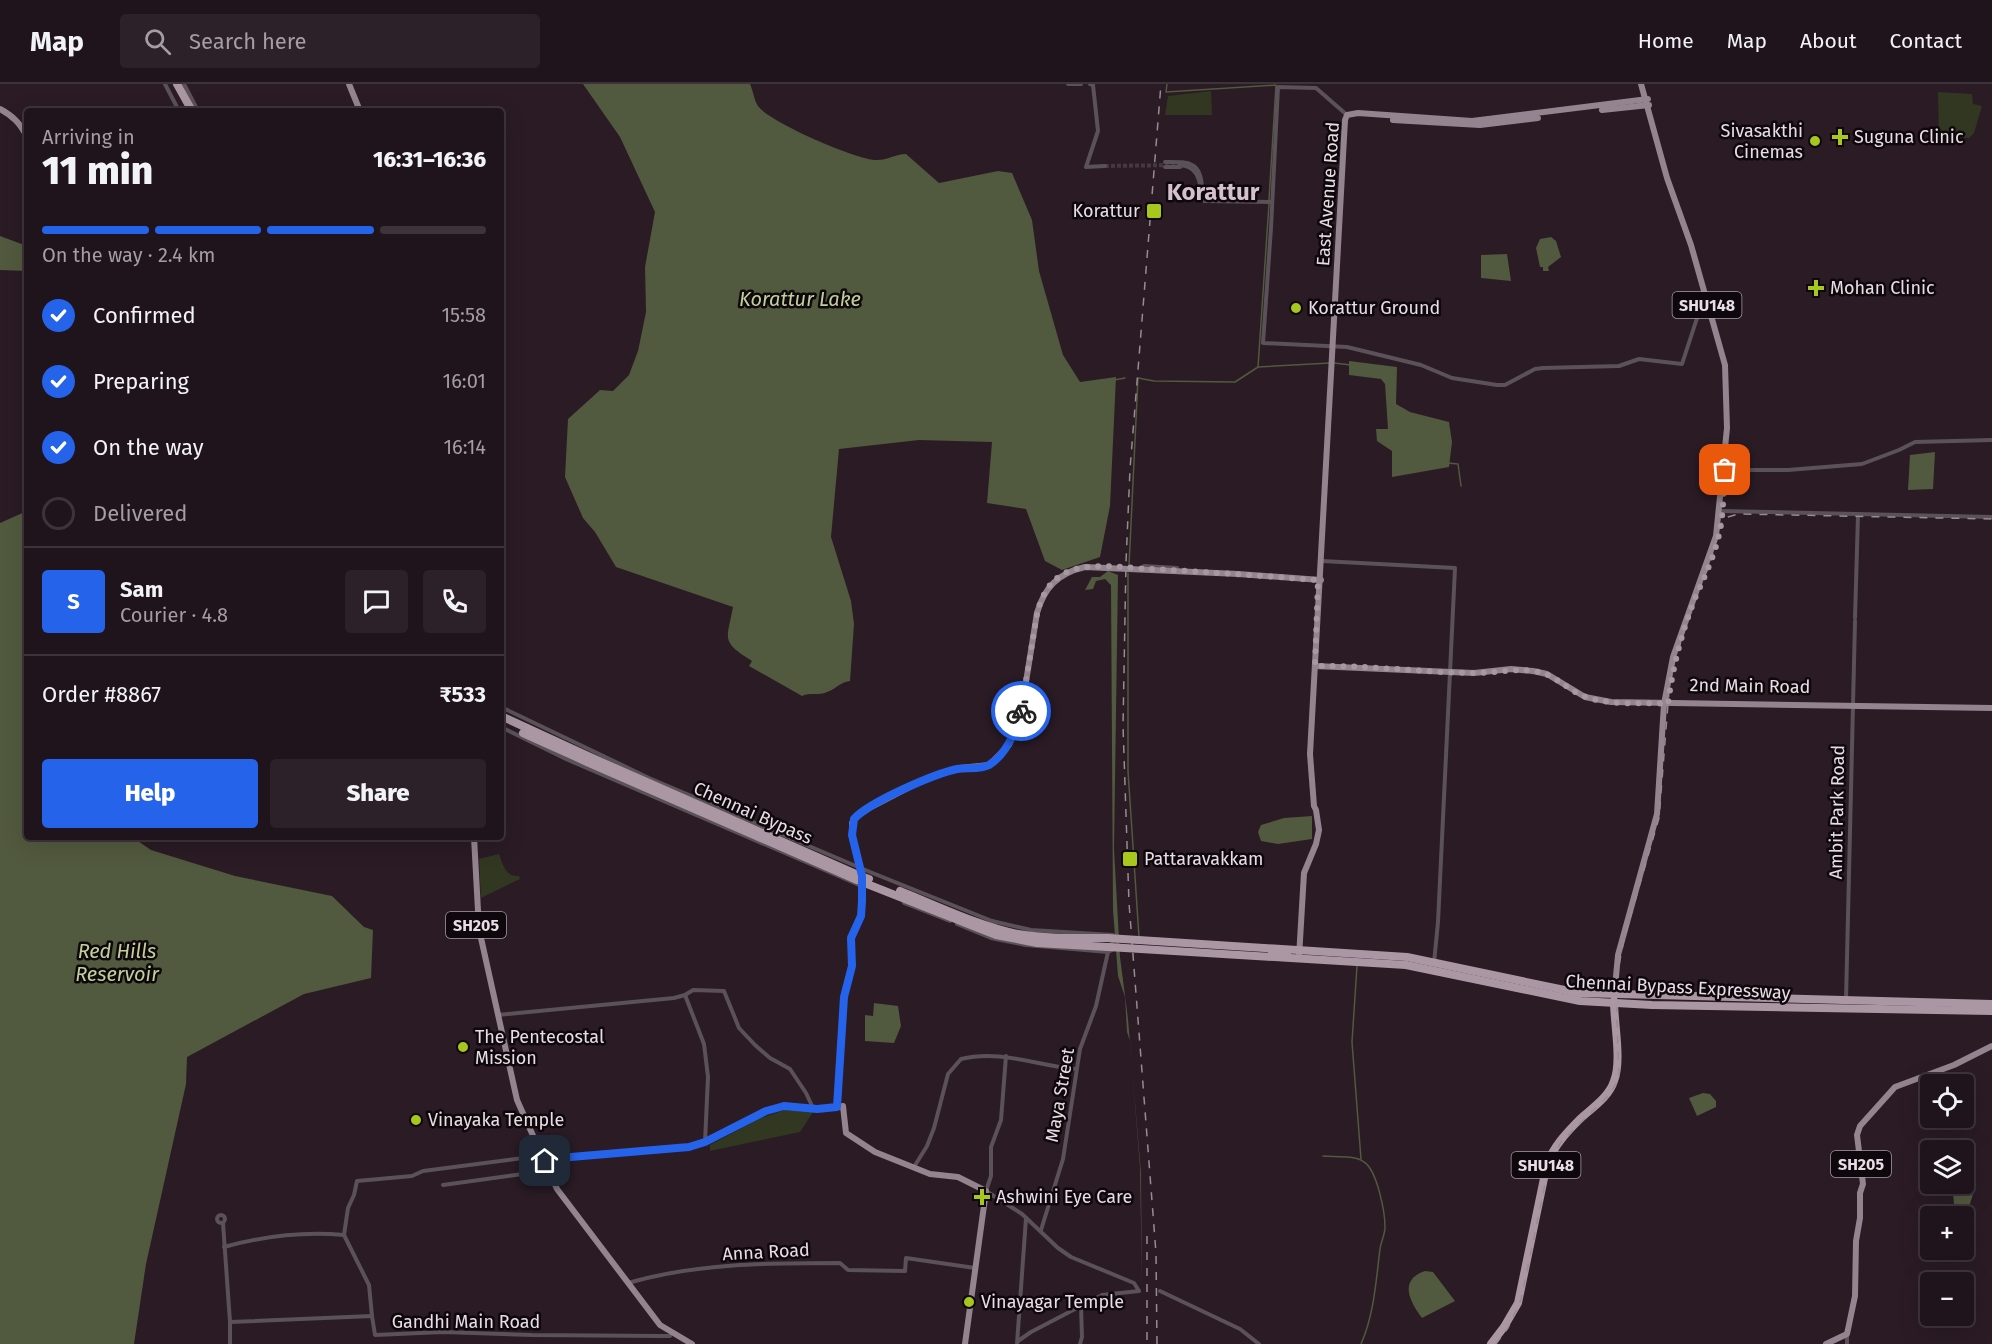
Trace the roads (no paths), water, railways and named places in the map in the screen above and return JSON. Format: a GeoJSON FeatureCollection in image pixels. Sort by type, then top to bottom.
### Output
{"type":"FeatureCollection","features":[{"type":"Feature","properties":{"kind":"highway"},"geometry":{"type":"LineString","coordinates":[[172,84],[184,108]]}},
{"type":"Feature","properties":{"kind":"highway"},"geometry":{"type":"LineString","coordinates":[[177,84],[190,108]]}},
{"type":"Feature","properties":{"kind":"highway","name":"Chennai Bypass"},"geometry":{"type":"LineString","coordinates":[[504,717],[861,877]]}},
{"type":"Feature","properties":{"kind":"highway","name":"Chennai Bypass"},"geometry":{"type":"LineString","coordinates":[[504,723],[597,767],[997,931],[1108,943]]}},
{"type":"Feature","properties":{"kind":"highway"},"geometry":{"type":"LineString","coordinates":[[1108,943],[1287,955]]}},
{"type":"Feature","properties":{"kind":"highway","name":"Chennai Bypass Expressway"},"geometry":{"type":"LineString","coordinates":[[1108,943],[1407,957],[1580,993],[1992,1008]]}},
{"type":"Feature","properties":{"kind":"highway","name":"SHU148"},"geometry":{"type":"LineString","coordinates":[[1491,1344],[1518,1303],[1547,1164],[1551,1155],[1566,1134],[1609,1091],[1615,1079],[1616,999]]}},
{"type":"Feature","properties":{"kind":"highway","name":"SHU148"},"geometry":{"type":"LineString","coordinates":[[1498,1344],[1508,1331],[1522,1299],[1549,1171],[1557,1149],[1609,1096],[1619,1080],[1616,999]]}},
{"type":"Feature","properties":{"kind":"main road"},"geometry":{"type":"LineString","coordinates":[[349,84],[359,108]]}},
{"type":"Feature","properties":{"kind":"main road","name":"SHU148"},"geometry":{"type":"LineString","coordinates":[[1616,999],[1618,955],[1660,815],[1665,702],[1679,645],[1704,576],[1722,511],[1727,428],[1726,375],[1691,245],[1667,178],[1643,84]]}},
{"type":"Feature","properties":{"kind":"main road","name":"East Avenue Road"},"geometry":{"type":"LineString","coordinates":[[1334,346],[1347,115],[1472,121],[1647,102]]}},
{"type":"Feature","properties":{"kind":"main road"},"geometry":{"type":"LineString","coordinates":[[0,108],[17,118],[24,129]]}},
{"type":"Feature","properties":{"kind":"main road","name":"East Avenue Road"},"geometry":{"type":"LineString","coordinates":[[1329,441],[1347,125],[1351,118],[1360,115]]}},
{"type":"Feature","properties":{"kind":"main road"},"geometry":{"type":"LineString","coordinates":[[1320,578],[1329,441]]}},
{"type":"Feature","properties":{"kind":"main road"},"geometry":{"type":"LineString","coordinates":[[1301,956],[1305,870],[1319,834],[1309,768],[1329,441]]}},
{"type":"Feature","properties":{"kind":"main road"},"geometry":{"type":"LineString","coordinates":[[965,1344],[986,1191],[958,1178],[934,1174],[875,1152],[846,1132],[840,1107],[844,997],[852,966],[851,938],[861,916],[861,877],[852,835],[852,823],[856,817],[881,801],[923,780],[960,768],[989,765],[1008,745],[1021,713],[1041,600],[1050,585],[1063,574],[1085,567],[1320,578]]}},
{"type":"Feature","properties":{"kind":"main road","name":"2nd Main Road"},"geometry":{"type":"LineString","coordinates":[[1316,666],[1450,673],[1511,669],[1533,671],[1546,674],[1573,691],[1592,699],[1611,702],[1853,704],[1992,708]]}},
{"type":"Feature","properties":{"kind":"main road","name":"SH205"},"geometry":{"type":"LineString","coordinates":[[473,840],[476,929],[517,1100],[543,1162],[557,1189],[660,1325],[686,1344]]}},
{"type":"Feature","properties":{"kind":"main road"},"geometry":{"type":"LineString","coordinates":[[1287,955],[1284,948],[1153,940],[1152,950],[1284,959],[1287,955],[1398,960],[1567,997],[1992,1008]]}},
{"type":"Feature","properties":{"kind":"main road"},"geometry":{"type":"LineString","coordinates":[[495,1013],[512,1100],[543,1162],[545,1171]]}},
{"type":"Feature","properties":{"kind":"main road","name":"SH205"},"geometry":{"type":"LineString","coordinates":[[1847,1334],[1854,1296],[1856,1241],[1860,1218],[1860,1193],[1863,1184],[1857,1135],[1860,1126],[1895,1087],[1954,1065],[1992,1046]]}},
{"type":"Feature","properties":{"kind":"main road","name":"SH205"},"geometry":{"type":"LineString","coordinates":[[545,1171],[556,1194],[660,1328],[692,1344]]}},
{"type":"Feature","properties":{"kind":"main road"},"geometry":{"type":"LineString","coordinates":[[1826,1344],[1847,1334]]}},
{"type":"Feature","properties":{"kind":"street"},"geometry":{"type":"LineString","coordinates":[[165,84],[177,108]]}},
{"type":"Feature","properties":{"kind":"street"},"geometry":{"type":"LineString","coordinates":[[184,84],[196,108]]}},
{"type":"Feature","properties":{"kind":"street"},"geometry":{"type":"LineString","coordinates":[[1068,84],[1081,84]]}},
{"type":"Feature","properties":{"kind":"street"},"geometry":{"type":"LineString","coordinates":[[1090,84],[1093,85],[1098,131],[1086,167],[1105,166]]}},
{"type":"Feature","properties":{"kind":"street"},"geometry":{"type":"LineString","coordinates":[[1347,115],[1316,88],[1278,87],[1269,202],[1263,343],[1347,347],[1421,365],[1452,378],[1504,385],[1535,369],[1619,366],[1639,359],[1682,364],[1700,309],[1708,303]]}},
{"type":"Feature","properties":{"kind":"street"},"geometry":{"type":"LineString","coordinates":[[1165,164],[1191,169],[1201,192]]}},
{"type":"Feature","properties":{"kind":"street"},"geometry":{"type":"LineString","coordinates":[[1179,165],[1192,168],[1204,201],[1269,202]]}},
{"type":"Feature","properties":{"kind":"street"},"geometry":{"type":"LineString","coordinates":[[1724,470],[1788,471],[1862,464],[1915,442],[1992,440]]}},
{"type":"Feature","properties":{"kind":"street"},"geometry":{"type":"LineString","coordinates":[[1722,511],[1992,517]]}},
{"type":"Feature","properties":{"kind":"street","name":"Ambit Park Road"},"geometry":{"type":"LineString","coordinates":[[1846,1005],[1858,515]]}},
{"type":"Feature","properties":{"kind":"street"},"geometry":{"type":"LineString","coordinates":[[1322,561],[1455,568],[1438,922],[1433,966]]}},
{"type":"Feature","properties":{"kind":"street"},"geometry":{"type":"LineString","coordinates":[[1144,566],[1249,575],[1142,570],[1144,566]]}},
{"type":"Feature","properties":{"kind":"street"},"geometry":{"type":"LineString","coordinates":[[504,708],[991,938],[1030,946],[1108,943]]}},
{"type":"Feature","properties":{"kind":"street"},"geometry":{"type":"LineString","coordinates":[[504,728],[566,759],[861,877],[992,921],[1108,943]]}},
{"type":"Feature","properties":{"kind":"street","name":"Maya Street"},"geometry":{"type":"LineString","coordinates":[[1041,1230],[1063,1159],[1080,1049],[1096,1006],[1108,943]]}},
{"type":"Feature","properties":{"kind":"street"},"geometry":{"type":"LineString","coordinates":[[495,1013],[674,998],[693,990],[724,991],[739,1028],[756,1047],[790,1069],[813,1108]]}},
{"type":"Feature","properties":{"kind":"street"},"geometry":{"type":"LineString","coordinates":[[685,995],[704,1044],[708,1077],[705,1142]]}},
{"type":"Feature","properties":{"kind":"street"},"geometry":{"type":"LineString","coordinates":[[1006,1056],[1001,1120],[991,1147],[992,1176],[986,1191],[1026,1218],[1071,1257],[1134,1283],[1139,1291],[1102,1295],[1031,1332],[1017,1342]]}},
{"type":"Feature","properties":{"kind":"street"},"geometry":{"type":"LineString","coordinates":[[914,1167],[927,1146],[934,1128],[945,1083],[951,1069],[961,1059],[1006,1056],[1053,1067],[1076,1069]]}},
{"type":"Feature","properties":{"kind":"street"},"geometry":{"type":"LineString","coordinates":[[543,1162],[559,1158],[689,1147],[705,1142],[766,1111],[784,1106],[840,1107]]}},
{"type":"Feature","properties":{"kind":"street"},"geometry":{"type":"LineString","coordinates":[[372,1316],[369,1285],[344,1235],[348,1208],[357,1181],[412,1176],[423,1170],[538,1156]]}},
{"type":"Feature","properties":{"kind":"street"},"geometry":{"type":"LineString","coordinates":[[443,1185],[545,1171]]}},
{"type":"Feature","properties":{"kind":"street"},"geometry":{"type":"LineString","coordinates":[[1017,1342],[1026,1218]]}},
{"type":"Feature","properties":{"kind":"street"},"geometry":{"type":"LineString","coordinates":[[223,1223],[230,1344]]}},
{"type":"Feature","properties":{"kind":"street"},"geometry":{"type":"LineString","coordinates":[[224,1247],[262,1237],[292,1234],[344,1235]]}},
{"type":"Feature","properties":{"kind":"street","name":"Anna Road"},"geometry":{"type":"LineString","coordinates":[[628,1283],[680,1271],[774,1263],[840,1263],[849,1270],[905,1271],[906,1258],[975,1268]]}},
{"type":"Feature","properties":{"kind":"street"},"geometry":{"type":"LineString","coordinates":[[1160,1291],[1243,1330],[1259,1344]]}},
{"type":"Feature","properties":{"kind":"street"},"geometry":{"type":"LineString","coordinates":[[1080,1344],[1082,1338],[1081,1306]]}},
{"type":"Feature","properties":{"kind":"street","name":"Gandhi Main Road"},"geometry":{"type":"LineString","coordinates":[[230,1322],[372,1316],[375,1335],[443,1332],[538,1336],[671,1334]]}},
{"type":"Feature","properties":{"kind":"street"},"geometry":{"type":"LineString","coordinates":[[1847,1334],[1847,1344]]}},
{"type":"Feature","properties":{"kind":"waterway"},"geometry":{"type":"LineString","coordinates":[[1167,84],[1166,92],[1276,85],[1269,200]]}},
{"type":"Feature","properties":{"kind":"waterway"},"geometry":{"type":"LineString","coordinates":[[1258,367],[1269,204]]}},
{"type":"Feature","properties":{"kind":"waterway"},"geometry":{"type":"LineString","coordinates":[[1129,566],[1138,378],[1154,381],[1235,382],[1258,367],[1330,363]]}},
{"type":"Feature","properties":{"kind":"waterway"},"geometry":{"type":"LineString","coordinates":[[1334,363],[1351,365]]}},
{"type":"Feature","properties":{"kind":"waterway"},"geometry":{"type":"LineString","coordinates":[[1114,380],[1125,378]]}},
{"type":"Feature","properties":{"kind":"waterway"},"geometry":{"type":"LineString","coordinates":[[1448,463],[1458,464],[1461,486]]}},
{"type":"Feature","properties":{"kind":"waterway"},"geometry":{"type":"LineString","coordinates":[[1128,573],[1128,771],[1139,937]]}},
{"type":"Feature","properties":{"kind":"waterway"},"geometry":{"type":"LineString","coordinates":[[1357,966],[1352,1042],[1361,1159]]}},
{"type":"Feature","properties":{"kind":"waterway"},"geometry":{"type":"LineString","coordinates":[[1323,1156],[1350,1157],[1364,1162],[1373,1173],[1382,1202],[1385,1230],[1380,1249],[1372,1310],[1361,1344]]}},
{"type":"Feature","properties":{"kind":"tunnel"},"geometry":{"type":"LineString","coordinates":[[1105,166],[1179,165]]}},
{"type":"Feature","properties":{"kind":"railway"},"geometry":{"type":"LineString","coordinates":[[1157,1344],[1156,1253],[1129,903],[1123,726],[1130,469],[1161,84]]}},
{"type":"Feature","properties":{"kind":"railway"},"geometry":{"type":"LineString","coordinates":[[1496,1344],[1508,1328],[1521,1300],[1546,1179],[1554,1155],[1561,1142],[1609,1095],[1619,1079],[1616,993],[1618,970],[1624,939],[1659,818],[1673,667],[1695,597],[1710,564],[1720,525],[1728,517],[1738,514],[1992,519]]}},
{"type":"Feature","properties":{"kind":"railway"},"geometry":{"type":"LineString","coordinates":[[1147,1236],[1147,1344]]}},
{"type":"Feature","properties":{"kind":"place","name":"Suguna Clinic"},"geometry":{"type":"Point","coordinates":[1840,137]}},
{"type":"Feature","properties":{"kind":"place","name":"Sivasakthi Cinemas"},"geometry":{"type":"Point","coordinates":[1815,141]}},
{"type":"Feature","properties":{"kind":"place","name":"Korattur"},"geometry":{"type":"Point","coordinates":[1154,211]}},
{"type":"Feature","properties":{"kind":"place","name":"Mohan Clinic"},"geometry":{"type":"Point","coordinates":[1816,288]}},
{"type":"Feature","properties":{"kind":"place","name":"Korattur Ground"},"geometry":{"type":"Point","coordinates":[1296,308]}},
{"type":"Feature","properties":{"kind":"place","name":"Pattaravakkam"},"geometry":{"type":"Point","coordinates":[1130,859]}},
{"type":"Feature","properties":{"kind":"place","name":"The Pentecostal Mission"},"geometry":{"type":"Point","coordinates":[463,1047]}},
{"type":"Feature","properties":{"kind":"place","name":"Vinayaka Temple"},"geometry":{"type":"Point","coordinates":[416,1120]}},
{"type":"Feature","properties":{"kind":"place","name":"Ashwini Eye Care"},"geometry":{"type":"Point","coordinates":[982,1197]}},
{"type":"Feature","properties":{"kind":"place","name":"Vinayagar Temple"},"geometry":{"type":"Point","coordinates":[969,1302]}},
{"type":"Feature","properties":{"kind":"district","name":"Korattur"},"geometry":{"type":"Point","coordinates":[1213,192]}},
{"type":"Feature","properties":{"kind":"water label","name":"Korattur Lake"},"geometry":{"type":"Point","coordinates":[800,299]}},
{"type":"Feature","properties":{"kind":"water label","name":"Red Hills Reservoir"},"geometry":{"type":"Point","coordinates":[117,962]}}]}
